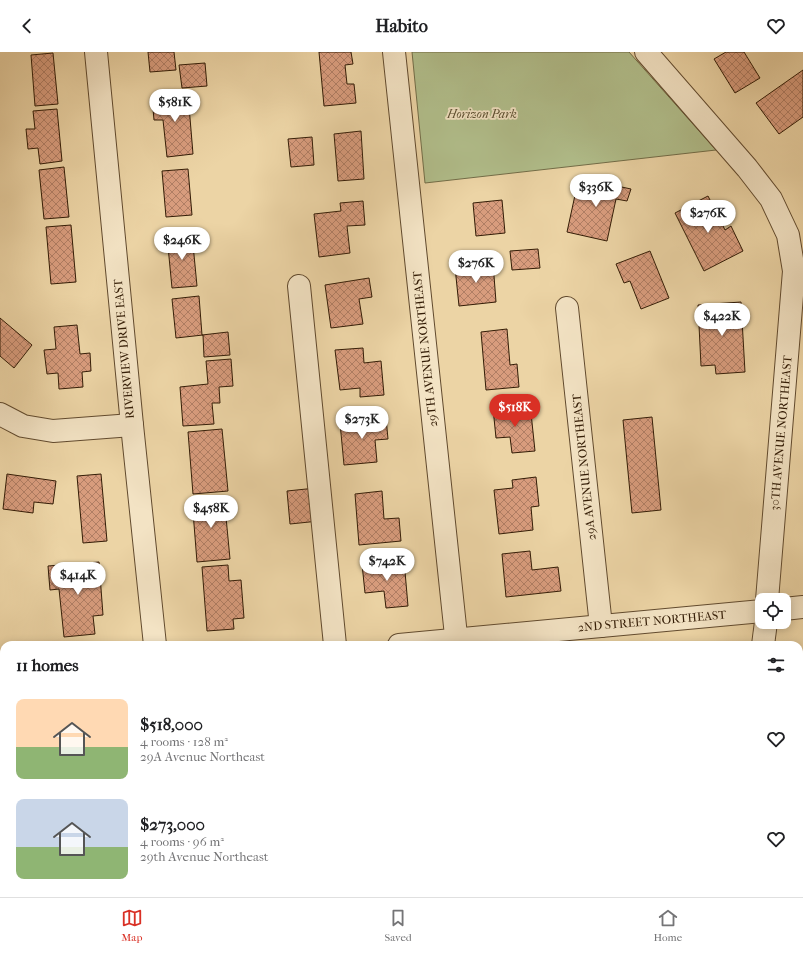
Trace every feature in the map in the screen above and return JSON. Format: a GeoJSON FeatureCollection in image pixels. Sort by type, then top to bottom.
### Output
{"type":"FeatureCollection","features":[{"type":"Feature","properties":{"kind":"street","name":"RIVERVIEW DRIVE EAST"},"geometry":{"type":"LineString","coordinates":[[96,52],[155,641]]}},
{"type":"Feature","properties":{"kind":"street","name":"29TH AVENUE NORTHEAST"},"geometry":{"type":"LineString","coordinates":[[394,52],[457,641]]}},
{"type":"Feature","properties":{"kind":"street","name":"30TH AVENUE NORTHEAST"},"geometry":{"type":"LineString","coordinates":[[646,52],[747,168],[771,199],[788,235],[794,271],[769,593]]}},
{"type":"Feature","properties":{"kind":"street"},"geometry":{"type":"LineString","coordinates":[[299,286],[335,641]]}},
{"type":"Feature","properties":{"kind":"street","name":"29A AVENUE NORTHEAST"},"geometry":{"type":"LineString","coordinates":[[567,308],[601,626]]}},
{"type":"Feature","properties":{"kind":"street"},"geometry":{"type":"LineString","coordinates":[[0,414],[23,426],[53,432],[132,425]]}},
{"type":"Feature","properties":{"kind":"street"},"geometry":{"type":"LineString","coordinates":[[791,608],[803,607]]}},
{"type":"Feature","properties":{"kind":"street","name":"2ND STREET NORTHEAST"},"geometry":{"type":"LineString","coordinates":[[466,641],[601,626],[755,612]]}},
{"type":"Feature","properties":{"kind":"street"},"geometry":{"type":"LineString","coordinates":[[764,641],[765,629]]}},
{"type":"Feature","properties":{"kind":"green space","name":"Horizon Park"},"geometry":{"type":"Polygon","coordinates":[[[412,52],[629,52],[716,150],[425,183],[412,52]]]}},
{"type":"Feature","properties":{"kind":"building"},"geometry":{"type":"Polygon","coordinates":[[[148,52],[174,52],[176,70],[150,72],[148,52]]]}},
{"type":"Feature","properties":{"kind":"building"},"geometry":{"type":"Polygon","coordinates":[[[319,52],[351,52],[353,64],[345,65],[347,84],[354,84],[356,103],[324,106],[319,52]]]}},
{"type":"Feature","properties":{"kind":"building"},"geometry":{"type":"Polygon","coordinates":[[[726,52],[744,52],[760,78],[735,93],[714,59],[726,52]]]}},
{"type":"Feature","properties":{"kind":"building"},"geometry":{"type":"Polygon","coordinates":[[[53,53],[58,104],[35,106],[31,55],[53,53]]]}},
{"type":"Feature","properties":{"kind":"building"},"geometry":{"type":"Polygon","coordinates":[[[205,63],[207,86],[182,88],[179,65],[205,63]]]}},
{"type":"Feature","properties":{"kind":"building"},"geometry":{"type":"Polygon","coordinates":[[[803,70],[803,117],[779,134],[756,103],[803,70]]]}},
{"type":"Feature","properties":{"kind":"building"},"geometry":{"type":"Polygon","coordinates":[[[188,94],[193,154],[167,157],[163,120],[154,120],[152,97],[188,94]]]}},
{"type":"Feature","properties":{"kind":"building"},"geometry":{"type":"Polygon","coordinates":[[[57,109],[62,161],[40,164],[38,148],[28,149],[26,129],[35,129],[33,111],[57,109]]]}},
{"type":"Feature","properties":{"kind":"building"},"geometry":{"type":"Polygon","coordinates":[[[361,131],[364,179],[338,181],[334,134],[361,131]]]}},
{"type":"Feature","properties":{"kind":"building"},"geometry":{"type":"Polygon","coordinates":[[[312,137],[314,165],[291,167],[288,139],[312,137]]]}},
{"type":"Feature","properties":{"kind":"building"},"geometry":{"type":"Polygon","coordinates":[[[64,167],[69,217],[44,219],[39,170],[64,167]]]}},
{"type":"Feature","properties":{"kind":"building"},"geometry":{"type":"Polygon","coordinates":[[[188,169],[192,215],[166,217],[162,171],[188,169]]]}},
{"type":"Feature","properties":{"kind":"building"},"geometry":{"type":"Polygon","coordinates":[[[596,175],[618,180],[617,186],[631,189],[627,201],[616,199],[607,241],[567,232],[577,186],[593,189],[596,175]]]}},
{"type":"Feature","properties":{"kind":"building"},"geometry":{"type":"Polygon","coordinates":[[[708,196],[725,230],[731,226],[743,251],[704,271],[675,213],[708,196]]]}},
{"type":"Feature","properties":{"kind":"building"},"geometry":{"type":"Polygon","coordinates":[[[502,200],[505,233],[476,236],[473,203],[502,200]]]}},
{"type":"Feature","properties":{"kind":"building"},"geometry":{"type":"Polygon","coordinates":[[[363,201],[365,225],[347,226],[350,253],[319,257],[314,214],[341,211],[340,203],[363,201]]]}},
{"type":"Feature","properties":{"kind":"building"},"geometry":{"type":"Polygon","coordinates":[[[71,225],[76,282],[51,284],[46,227],[71,225]]]}},
{"type":"Feature","properties":{"kind":"building"},"geometry":{"type":"Polygon","coordinates":[[[192,234],[197,286],[172,288],[167,236],[192,234]]]}},
{"type":"Feature","properties":{"kind":"building"},"geometry":{"type":"Polygon","coordinates":[[[538,249],[540,268],[512,270],[510,251],[538,249]]]}},
{"type":"Feature","properties":{"kind":"building"},"geometry":{"type":"Polygon","coordinates":[[[650,251],[669,298],[641,309],[630,281],[624,283],[616,264],[650,251]]]}},
{"type":"Feature","properties":{"kind":"building"},"geometry":{"type":"Polygon","coordinates":[[[493,263],[496,302],[459,306],[455,267],[493,263]]]}},
{"type":"Feature","properties":{"kind":"building"},"geometry":{"type":"Polygon","coordinates":[[[369,278],[372,297],[359,299],[363,324],[331,328],[325,285],[369,278]]]}},
{"type":"Feature","properties":{"kind":"building"},"geometry":{"type":"Polygon","coordinates":[[[199,296],[202,335],[228,332],[230,355],[204,357],[203,335],[176,338],[172,299],[199,296]]]}},
{"type":"Feature","properties":{"kind":"building"},"geometry":{"type":"Polygon","coordinates":[[[741,302],[745,372],[716,374],[715,365],[701,366],[698,305],[741,302]]]}},
{"type":"Feature","properties":{"kind":"building"},"geometry":{"type":"Polygon","coordinates":[[[0,318],[32,345],[14,368],[0,356],[0,318]]]}},
{"type":"Feature","properties":{"kind":"building"},"geometry":{"type":"Polygon","coordinates":[[[77,325],[80,354],[90,353],[91,371],[82,372],[83,387],[59,389],[58,373],[47,374],[44,350],[56,349],[54,327],[77,325]]]}},
{"type":"Feature","properties":{"kind":"building"},"geometry":{"type":"Polygon","coordinates":[[[507,329],[510,365],[517,364],[519,387],[486,390],[481,332],[507,329]]]}},
{"type":"Feature","properties":{"kind":"building"},"geometry":{"type":"Polygon","coordinates":[[[363,348],[364,363],[381,361],[384,395],[360,397],[360,388],[340,390],[335,350],[363,348]]]}},
{"type":"Feature","properties":{"kind":"building"},"geometry":{"type":"Polygon","coordinates":[[[231,359],[233,386],[219,387],[220,403],[212,403],[214,424],[183,426],[180,387],[208,384],[206,361],[231,359]]]}},
{"type":"Feature","properties":{"kind":"building"},"geometry":{"type":"Polygon","coordinates":[[[524,405],[525,414],[531,413],[535,451],[512,453],[510,437],[496,438],[493,408],[524,405]]]}},
{"type":"Feature","properties":{"kind":"building"},"geometry":{"type":"Polygon","coordinates":[[[652,417],[661,510],[632,513],[623,420],[652,417]]]}},
{"type":"Feature","properties":{"kind":"building"},"geometry":{"type":"Polygon","coordinates":[[[386,418],[388,439],[375,440],[377,462],[344,465],[340,423],[386,418]]]}},
{"type":"Feature","properties":{"kind":"building"},"geometry":{"type":"Polygon","coordinates":[[[222,429],[228,491],[193,494],[188,432],[222,429]]]}},
{"type":"Feature","properties":{"kind":"building"},"geometry":{"type":"Polygon","coordinates":[[[7,474],[56,481],[53,504],[34,502],[33,513],[3,509],[7,474]]]}},
{"type":"Feature","properties":{"kind":"building"},"geometry":{"type":"Polygon","coordinates":[[[101,474],[107,541],[83,543],[77,476],[101,474]]]}},
{"type":"Feature","properties":{"kind":"building"},"geometry":{"type":"Polygon","coordinates":[[[536,477],[539,506],[531,507],[533,530],[499,534],[494,490],[513,488],[512,480],[536,477]]]}},
{"type":"Feature","properties":{"kind":"building"},"geometry":{"type":"Polygon","coordinates":[[[316,488],[319,521],[290,524],[287,491],[316,488]]]}},
{"type":"Feature","properties":{"kind":"building"},"geometry":{"type":"Polygon","coordinates":[[[382,491],[384,519],[399,518],[401,541],[359,545],[355,494],[382,491]]]}},
{"type":"Feature","properties":{"kind":"building"},"geometry":{"type":"Polygon","coordinates":[[[224,496],[230,559],[197,562],[192,499],[224,496]]]}},
{"type":"Feature","properties":{"kind":"building"},"geometry":{"type":"Polygon","coordinates":[[[530,551],[532,570],[558,567],[561,591],[506,597],[502,554],[530,551]]]}},
{"type":"Feature","properties":{"kind":"building"},"geometry":{"type":"Polygon","coordinates":[[[404,560],[408,606],[386,608],[384,591],[365,593],[362,564],[404,560]]]}},
{"type":"Feature","properties":{"kind":"building"},"geometry":{"type":"Polygon","coordinates":[[[99,562],[103,615],[93,616],[95,634],[64,637],[59,589],[50,590],[48,566],[99,562]]]}},
{"type":"Feature","properties":{"kind":"building"},"geometry":{"type":"Polygon","coordinates":[[[228,565],[229,581],[241,580],[244,618],[233,619],[234,629],[207,631],[202,567],[228,565]]]}}]}
